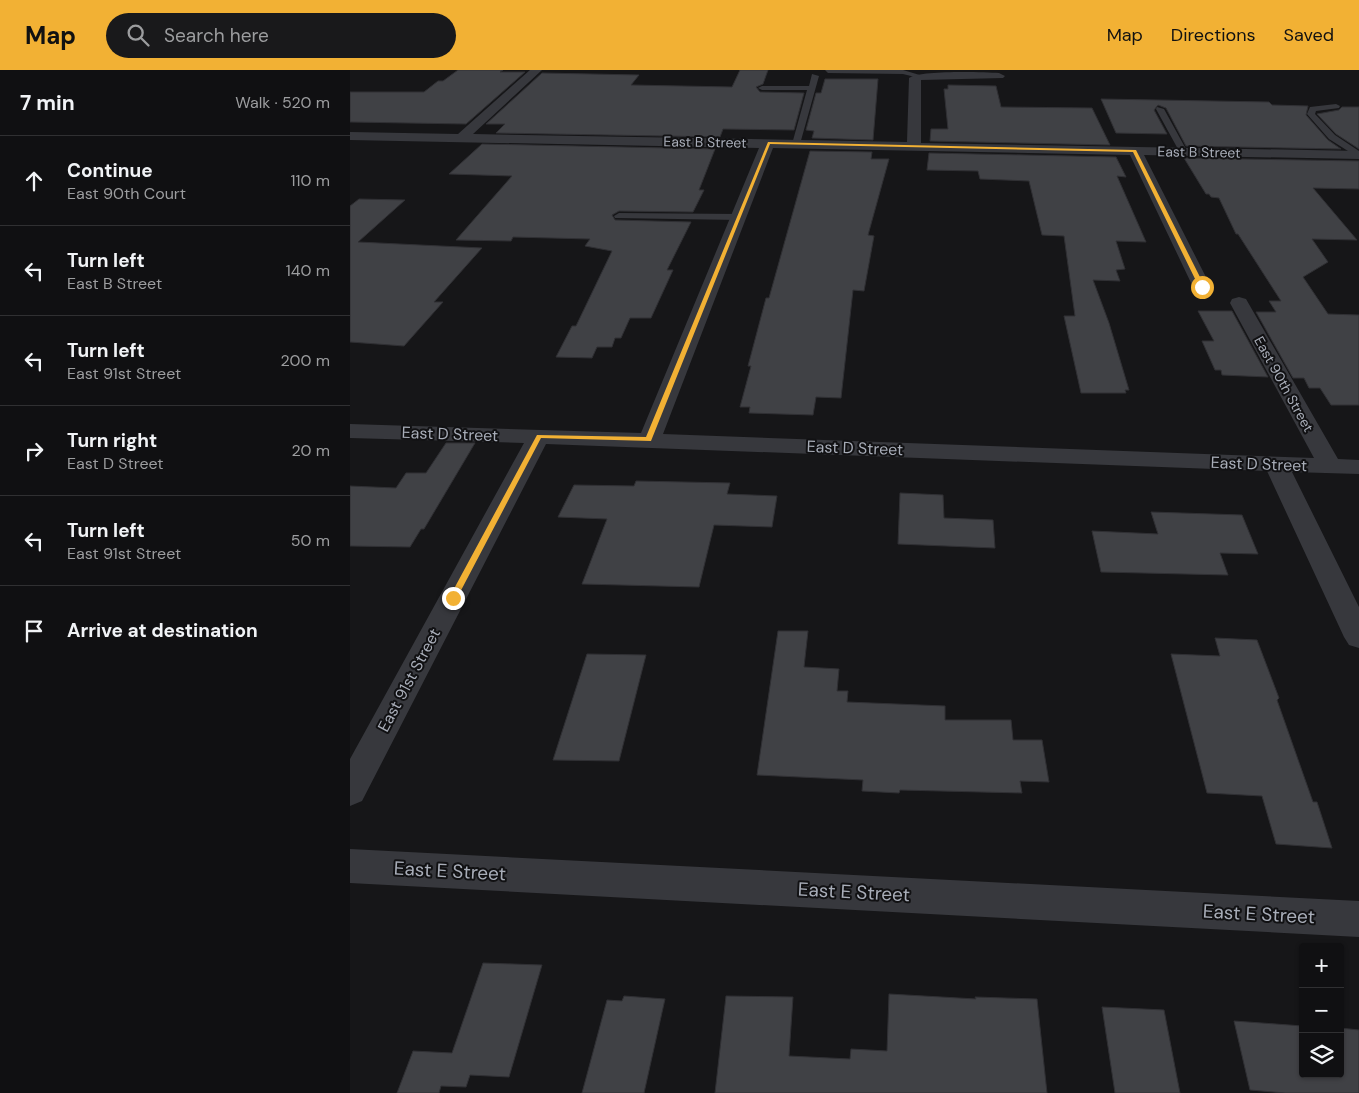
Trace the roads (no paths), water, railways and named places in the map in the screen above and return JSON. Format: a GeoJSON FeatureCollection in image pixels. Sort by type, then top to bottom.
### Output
{"type":"FeatureCollection","features":[{"type":"Feature","properties":{"kind":"street"},"geometry":{"type":"LineString","coordinates":[[461,138],[537,70]]}},
{"type":"Feature","properties":{"kind":"street"},"geometry":{"type":"LineString","coordinates":[[914,146],[915,78],[920,76],[999,76]]}},
{"type":"Feature","properties":{"kind":"street","name":"East B Street"},"geometry":{"type":"LineString","coordinates":[[350,136],[1359,155]]}},
{"type":"Feature","properties":{"kind":"street"},"geometry":{"type":"LineString","coordinates":[[649,440],[768,143]]}},
{"type":"Feature","properties":{"kind":"street"},"geometry":{"type":"LineString","coordinates":[[1135,150],[1202,287]]}},
{"type":"Feature","properties":{"kind":"street","name":"East 90th Street"},"geometry":{"type":"LineString","coordinates":[[1239,303],[1330,466]]}},
{"type":"Feature","properties":{"kind":"street","name":"East D Street"},"geometry":{"type":"LineString","coordinates":[[350,431],[539,436],[1359,467]]}},
{"type":"Feature","properties":{"kind":"street","name":"East 91st Street"},"geometry":{"type":"LineString","coordinates":[[350,791],[539,436]]}},
{"type":"Feature","properties":{"kind":"street"},"geometry":{"type":"LineString","coordinates":[[1276,464],[1359,637]]}},
{"type":"Feature","properties":{"kind":"street","name":"East E Street"},"geometry":{"type":"LineString","coordinates":[[350,866],[1359,919]]}},
{"type":"Feature","properties":{"kind":"lane"},"geometry":{"type":"LineString","coordinates":[[828,71],[903,72],[920,76]]}},
{"type":"Feature","properties":{"kind":"lane"},"geometry":{"type":"LineString","coordinates":[[796,144],[815,76]]}},
{"type":"Feature","properties":{"kind":"lane"},"geometry":{"type":"LineString","coordinates":[[762,88],[811,88]]}},
{"type":"Feature","properties":{"kind":"lane"},"geometry":{"type":"LineString","coordinates":[[1336,106],[1313,109],[1311,114],[1332,137],[1359,155]]}},
{"type":"Feature","properties":{"kind":"lane"},"geometry":{"type":"LineString","coordinates":[[1160,109],[1182,152]]}},
{"type":"Feature","properties":{"kind":"lane"},"geometry":{"type":"LineString","coordinates":[[619,216],[739,217]]}}]}
